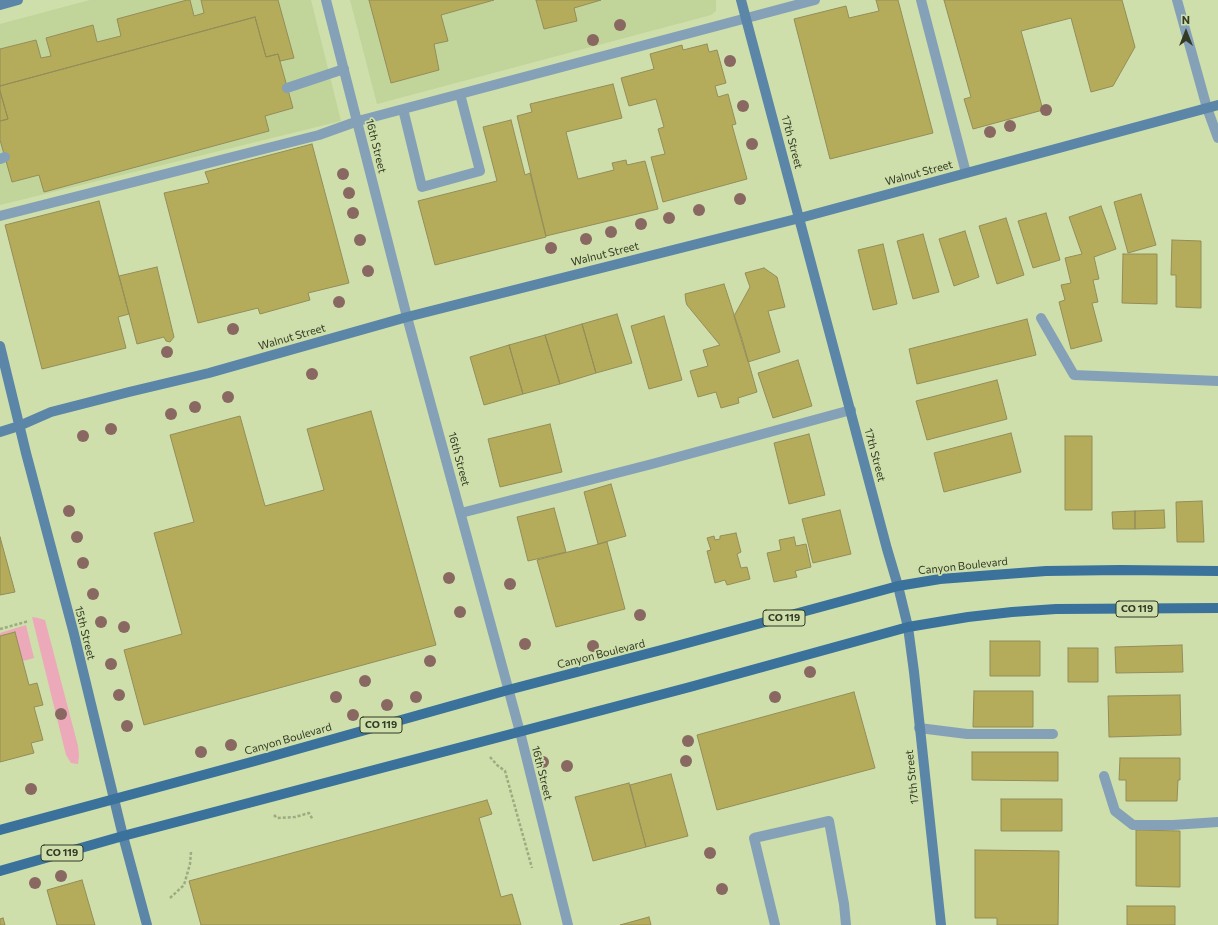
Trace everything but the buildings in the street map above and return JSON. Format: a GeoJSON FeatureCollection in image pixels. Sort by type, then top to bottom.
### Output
{"type":"FeatureCollection","features":[{"type":"Feature","properties":{"kind":"main road","name":"Canyon Boulevard"},"geometry":{"type":"LineString","coordinates":[[0,830],[508,690],[898,586],[940,579],[1046,571],[1218,571]]}},
{"type":"Feature","properties":{"kind":"main road","name":"CO 119"},"geometry":{"type":"LineString","coordinates":[[0,870],[698,685],[908,627],[1012,612],[1049,610],[1218,608]]}},
{"type":"Feature","properties":{"kind":"street"},"geometry":{"type":"LineString","coordinates":[[0,5],[18,0]]}},
{"type":"Feature","properties":{"kind":"street","name":"16th Street"},"geometry":{"type":"LineString","coordinates":[[326,0],[407,317],[520,732],[568,925]]}},
{"type":"Feature","properties":{"kind":"street","name":"17th Street"},"geometry":{"type":"LineString","coordinates":[[741,0],[908,627],[941,925]]}},
{"type":"Feature","properties":{"kind":"street"},"geometry":{"type":"LineString","coordinates":[[0,216],[318,135],[358,121],[815,0]]}},
{"type":"Feature","properties":{"kind":"street"},"geometry":{"type":"LineString","coordinates":[[921,0],[966,173]]}},
{"type":"Feature","properties":{"kind":"street"},"geometry":{"type":"LineString","coordinates":[[1177,0],[1207,108],[1218,138]]}},
{"type":"Feature","properties":{"kind":"street"},"geometry":{"type":"LineString","coordinates":[[287,88],[344,69]]}},
{"type":"Feature","properties":{"kind":"street"},"geometry":{"type":"LineString","coordinates":[[403,109],[422,187],[480,171],[460,94]]}},
{"type":"Feature","properties":{"kind":"street","name":"Walnut Street"},"geometry":{"type":"LineString","coordinates":[[0,432],[19,426],[51,412],[209,373],[407,317],[800,218],[1218,105]]}},
{"type":"Feature","properties":{"kind":"street"},"geometry":{"type":"LineString","coordinates":[[1041,318],[1074,375],[1218,381]]}},
{"type":"Feature","properties":{"kind":"street","name":"15th Street"},"geometry":{"type":"LineString","coordinates":[[0,346],[19,426],[74,634],[114,799],[147,925]]}},
{"type":"Feature","properties":{"kind":"street"},"geometry":{"type":"LineString","coordinates":[[461,514],[851,410]]}},
{"type":"Feature","properties":{"kind":"street"},"geometry":{"type":"LineString","coordinates":[[919,728],[967,734],[1053,734]]}},
{"type":"Feature","properties":{"kind":"street"},"geometry":{"type":"LineString","coordinates":[[1104,776],[1115,811],[1133,824],[1173,825],[1218,822]]}},
{"type":"Feature","properties":{"kind":"street"},"geometry":{"type":"LineString","coordinates":[[775,925],[754,838],[829,821],[844,904],[846,925]]}},
{"type":"Feature","properties":{"kind":"path"},"geometry":{"type":"LineString","coordinates":[[0,629],[29,621]]}},
{"type":"Feature","properties":{"kind":"path"},"geometry":{"type":"LineString","coordinates":[[489,755],[497,765],[505,771],[532,868]]}},
{"type":"Feature","properties":{"kind":"path"},"geometry":{"type":"LineString","coordinates":[[274,815],[277,818],[295,817],[309,813],[313,820]]}},
{"type":"Feature","properties":{"kind":"path"},"geometry":{"type":"LineString","coordinates":[[170,898],[184,885],[190,864],[191,852]]}},
{"type":"Feature","properties":{"kind":"shaded area"},"geometry":{"type":"Polygon","coordinates":[[[90,0],[311,0],[341,121],[0,205],[0,24],[90,0]]]}},
{"type":"Feature","properties":{"kind":"shaded area"},"geometry":{"type":"Polygon","coordinates":[[[350,0],[716,0],[716,11],[711,15],[377,104],[350,0]]]}},
{"type":"Feature","properties":{"kind":"shaded area"},"geometry":{"type":"Polygon","coordinates":[[[32,617],[45,620],[78,746],[78,764],[71,763],[66,755],[32,617]]]}},
{"type":"Feature","properties":{"kind":"shaded area"},"geometry":{"type":"Polygon","coordinates":[[[26,625],[34,658],[23,661],[15,632],[0,636],[0,633],[26,625]]]}}]}
